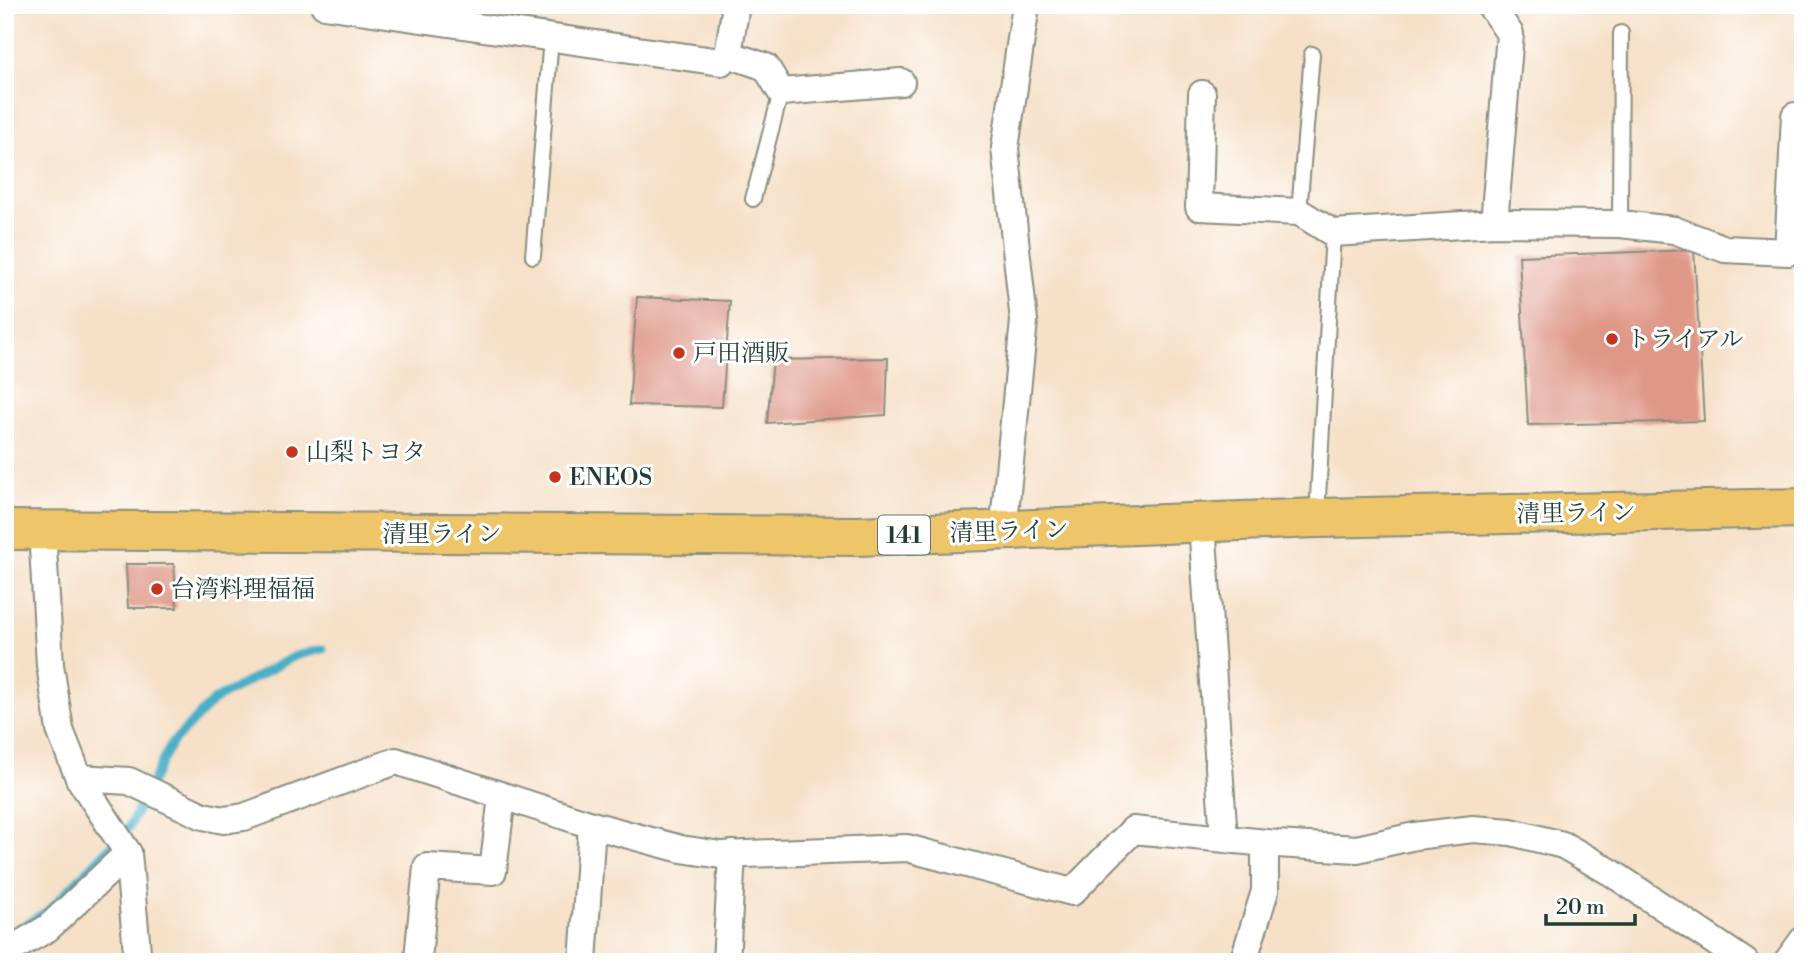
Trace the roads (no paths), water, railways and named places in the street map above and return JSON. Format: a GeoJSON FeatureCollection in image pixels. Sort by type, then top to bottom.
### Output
{"type":"FeatureCollection","features":[{"type":"Feature","properties":{"kind":"highway","name":"清里ライン"},"geometry":{"type":"LineString","coordinates":[[24,531],[857,536],[1317,518],[1803,508]]}},
{"type":"Feature","properties":{"kind":"street"},"geometry":{"type":"LineString","coordinates":[[324,5],[721,62],[728,54],[736,5]]}},
{"type":"Feature","properties":{"kind":"street"},"geometry":{"type":"LineString","coordinates":[[1003,532],[1024,321],[1005,148],[1026,5]]}},
{"type":"Feature","properties":{"kind":"street"},"geometry":{"type":"LineString","coordinates":[[1490,5],[1510,34],[1493,223]]}},
{"type":"Feature","properties":{"kind":"street"},"geometry":{"type":"LineString","coordinates":[[728,54],[766,67],[781,92],[901,82]]}},
{"type":"Feature","properties":{"kind":"street"},"geometry":{"type":"LineString","coordinates":[[1202,94],[1199,206],[1299,212],[1333,233],[1493,223],[1620,224],[1674,230],[1725,249],[1788,252],[1795,116]]}},
{"type":"Feature","properties":{"kind":"street"},"geometry":{"type":"LineString","coordinates":[[1202,524],[1224,838]]}},
{"type":"Feature","properties":{"kind":"street"},"geometry":{"type":"LineString","coordinates":[[24,531],[60,730],[79,778],[128,853],[138,962]]}},
{"type":"Feature","properties":{"kind":"street"},"geometry":{"type":"LineString","coordinates":[[79,778],[130,780],[202,816],[225,820],[244,817],[396,761],[592,825],[681,849],[732,854],[907,848],[1072,892],[1133,830],[1357,849],[1415,836],[1473,829],[1511,832],[1563,845],[1612,873],[1745,962]]}},
{"type":"Feature","properties":{"kind":"street"},"geometry":{"type":"LineString","coordinates":[[418,958],[427,867],[493,871],[502,796]]}},
{"type":"Feature","properties":{"kind":"street"},"geometry":{"type":"LineString","coordinates":[[583,962],[592,825]]}},
{"type":"Feature","properties":{"kind":"street"},"geometry":{"type":"LineString","coordinates":[[1243,962],[1265,891],[1265,843]]}},
{"type":"Feature","properties":{"kind":"street"},"geometry":{"type":"LineString","coordinates":[[5,953],[48,928],[128,853]]}},
{"type":"Feature","properties":{"kind":"street"},"geometry":{"type":"LineString","coordinates":[[726,962],[732,854]]}},
{"type":"Feature","properties":{"kind":"lane"},"geometry":{"type":"LineString","coordinates":[[1620,224],[1621,33]]}},
{"type":"Feature","properties":{"kind":"lane"},"geometry":{"type":"LineString","coordinates":[[533,256],[551,38]]}},
{"type":"Feature","properties":{"kind":"lane"},"geometry":{"type":"LineString","coordinates":[[1299,212],[1312,54]]}},
{"type":"Feature","properties":{"kind":"lane"},"geometry":{"type":"LineString","coordinates":[[753,200],[781,92]]}},
{"type":"Feature","properties":{"kind":"lane"},"geometry":{"type":"LineString","coordinates":[[1317,518],[1333,233]]}},
{"type":"Feature","properties":{"kind":"waterway"},"geometry":{"type":"LineString","coordinates":[[5,937],[49,910],[129,827],[171,744],[214,700],[295,656],[323,649]]}},
{"type":"Feature","properties":{"kind":"place","name":"トライアル"},"geometry":{"type":"Point","coordinates":[1612,339]}},
{"type":"Feature","properties":{"kind":"place","name":"戸田酒販"},"geometry":{"type":"Point","coordinates":[679,353]}},
{"type":"Feature","properties":{"kind":"place","name":"山梨トヨタ"},"geometry":{"type":"Point","coordinates":[292,452]}},
{"type":"Feature","properties":{"kind":"place","name":"ENEOS"},"geometry":{"type":"Point","coordinates":[555,477]}},
{"type":"Feature","properties":{"kind":"place","name":"台湾料理福福"},"geometry":{"type":"Point","coordinates":[157,589]}}]}
